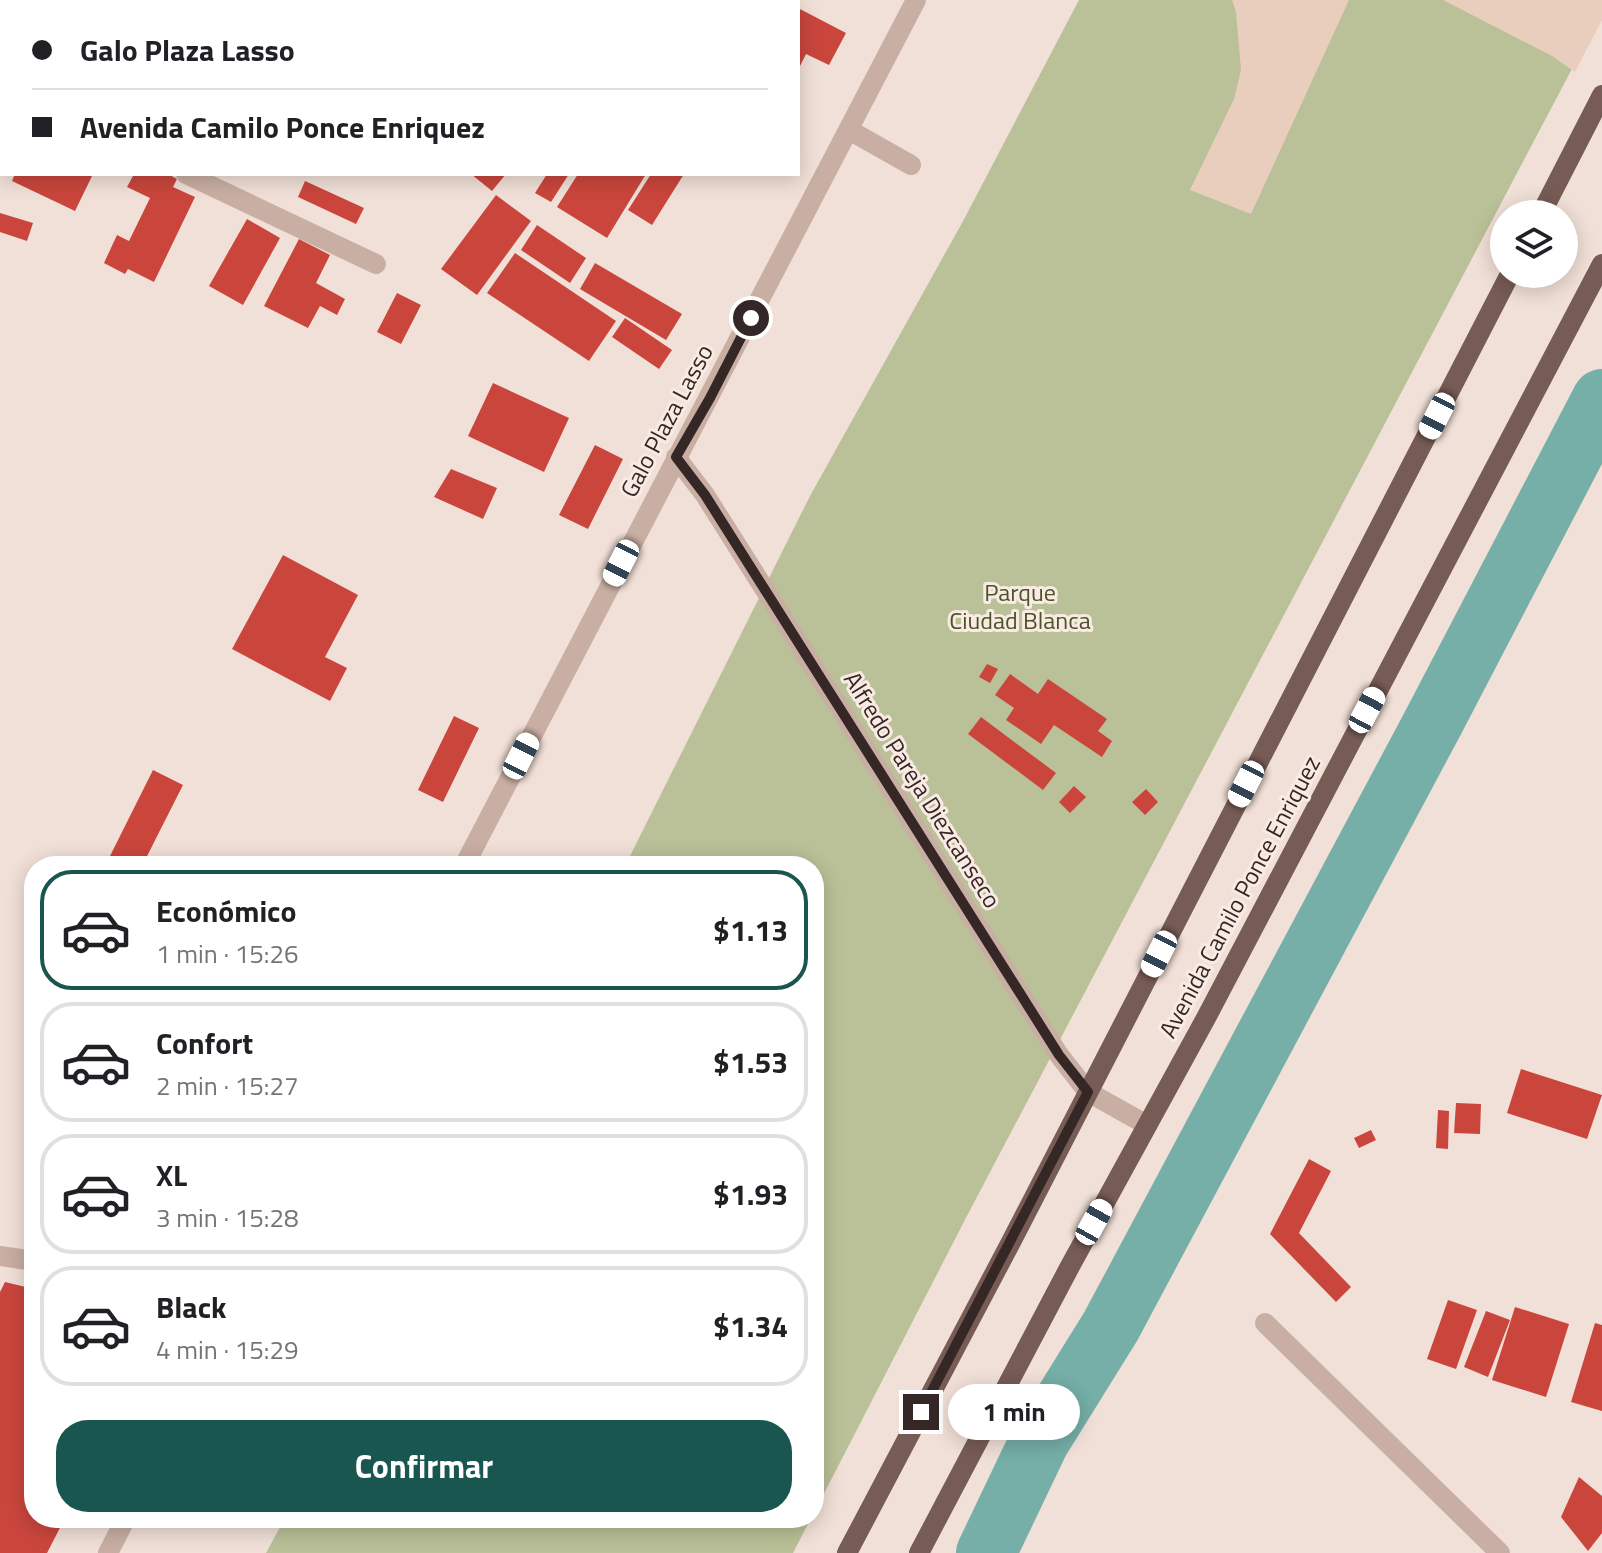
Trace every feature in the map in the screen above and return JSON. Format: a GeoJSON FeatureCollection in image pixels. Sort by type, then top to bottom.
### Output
{"type":"FeatureCollection","features":[{"type":"Feature","properties":{"kind":"main road"},"geometry":{"type":"LineString","coordinates":[[1548,200],[1602,95]]}},
{"type":"Feature","properties":{"kind":"main road","name":"Avenida Camilo Ponce Enriquez"},"geometry":{"type":"LineString","coordinates":[[919,1553],[1060,1285],[1221,990],[1602,264]]}},
{"type":"Feature","properties":{"kind":"main road","name":"Avenida Camilo Ponce Enriquez"},"geometry":{"type":"LineString","coordinates":[[847,1553],[1503,288]]}},
{"type":"Feature","properties":{"kind":"street","name":"Galo Plaza Lasso"},"geometry":{"type":"LineString","coordinates":[[469,856],[916,0]]}},
{"type":"Feature","properties":{"kind":"street"},"geometry":{"type":"LineString","coordinates":[[849,130],[911,165]]}},
{"type":"Feature","properties":{"kind":"street"},"geometry":{"type":"LineString","coordinates":[[190,176],[376,264]]}},
{"type":"Feature","properties":{"kind":"street","name":"Alfredo Pareja Diezcanseco"},"geometry":{"type":"LineString","coordinates":[[676,457],[705,495],[1059,1055],[1088,1092],[1147,1125]]}},
{"type":"Feature","properties":{"kind":"street"},"geometry":{"type":"LineString","coordinates":[[0,1256],[24,1260]]}},
{"type":"Feature","properties":{"kind":"street"},"geometry":{"type":"LineString","coordinates":[[1265,1323],[1500,1553]]}},
{"type":"Feature","properties":{"kind":"street"},"geometry":{"type":"LineString","coordinates":[[108,1553],[121,1528]]}},
{"type":"Feature","properties":{"kind":"green space","name":"Parque Ciudad Blanca"},"geometry":{"type":"Polygon","coordinates":[[[1079,0],[1602,0],[1602,12],[1503,200],[1490,200],[1490,224],[969,1212],[824,1494],[824,856],[630,856],[810,496],[962,223],[1079,0]]]}},
{"type":"Feature","properties":{"kind":"green space"},"geometry":{"type":"Polygon","coordinates":[[[280,1528],[806,1528],[793,1553],[266,1553],[280,1528]]]}},
{"type":"Feature","properties":{"kind":"shaded area"},"geometry":{"type":"Polygon","coordinates":[[[1232,0],[1349,0],[1251,214],[1190,190],[1234,99],[1241,70],[1236,12],[1232,0]]]}},
{"type":"Feature","properties":{"kind":"shaded area"},"geometry":{"type":"Polygon","coordinates":[[[1443,0],[1602,0],[1602,20],[1575,72],[1552,56],[1443,0]]]}},
{"type":"Feature","properties":{"kind":"building"},"geometry":{"type":"Polygon","coordinates":[[[800,9],[846,33],[829,65],[806,54],[800,66],[800,9]]]}},
{"type":"Feature","properties":{"kind":"building"},"geometry":{"type":"Polygon","coordinates":[[[14,176],[92,176],[75,211],[12,181],[14,176]]]}},
{"type":"Feature","properties":{"kind":"building"},"geometry":{"type":"Polygon","coordinates":[[[133,176],[172,176],[177,179],[173,187],[195,197],[154,282],[128,269],[125,274],[104,263],[117,235],[129,241],[150,198],[127,187],[133,176]]]}},
{"type":"Feature","properties":{"kind":"building"},"geometry":{"type":"Polygon","coordinates":[[[473,176],[504,176],[492,191],[473,176]]]}},
{"type":"Feature","properties":{"kind":"building"},"geometry":{"type":"Polygon","coordinates":[[[546,176],[568,176],[551,202],[535,193],[546,176]]]}},
{"type":"Feature","properties":{"kind":"building"},"geometry":{"type":"Polygon","coordinates":[[[577,176],[645,176],[607,238],[557,207],[577,176]]]}},
{"type":"Feature","properties":{"kind":"building"},"geometry":{"type":"Polygon","coordinates":[[[650,176],[683,176],[652,225],[628,210],[650,176]]]}},
{"type":"Feature","properties":{"kind":"building"},"geometry":{"type":"Polygon","coordinates":[[[305,181],[364,208],[356,224],[298,197],[305,181]]]}},
{"type":"Feature","properties":{"kind":"building"},"geometry":{"type":"Polygon","coordinates":[[[496,195],[531,221],[477,295],[441,269],[496,195]]]}},
{"type":"Feature","properties":{"kind":"building"},"geometry":{"type":"Polygon","coordinates":[[[0,213],[33,223],[27,241],[0,232],[0,213]]]}},
{"type":"Feature","properties":{"kind":"building"},"geometry":{"type":"Polygon","coordinates":[[[247,219],[280,238],[243,305],[209,286],[247,219]]]}},
{"type":"Feature","properties":{"kind":"building"},"geometry":{"type":"Polygon","coordinates":[[[537,225],[586,258],[570,283],[521,250],[537,225]]]}},
{"type":"Feature","properties":{"kind":"building"},"geometry":{"type":"Polygon","coordinates":[[[299,239],[330,255],[316,283],[345,299],[337,315],[320,306],[308,328],[264,306],[299,239]]]}},
{"type":"Feature","properties":{"kind":"building"},"geometry":{"type":"Polygon","coordinates":[[[515,253],[616,321],[589,361],[487,293],[515,253]]]}},
{"type":"Feature","properties":{"kind":"building"},"geometry":{"type":"Polygon","coordinates":[[[595,263],[682,314],[666,340],[580,289],[595,263]]]}},
{"type":"Feature","properties":{"kind":"building"},"geometry":{"type":"Polygon","coordinates":[[[397,293],[421,305],[401,344],[377,332],[397,293]]]}},
{"type":"Feature","properties":{"kind":"building"},"geometry":{"type":"Polygon","coordinates":[[[625,318],[672,350],[659,369],[612,337],[625,318]]]}},
{"type":"Feature","properties":{"kind":"building"},"geometry":{"type":"Polygon","coordinates":[[[493,383],[569,418],[544,472],[468,436],[493,383]]]}},
{"type":"Feature","properties":{"kind":"building"},"geometry":{"type":"Polygon","coordinates":[[[595,445],[623,459],[588,529],[559,515],[595,445]]]}},
{"type":"Feature","properties":{"kind":"building"},"geometry":{"type":"Polygon","coordinates":[[[451,469],[497,488],[483,519],[434,497],[451,469]]]}},
{"type":"Feature","properties":{"kind":"building"},"geometry":{"type":"Polygon","coordinates":[[[283,555],[358,595],[325,657],[347,668],[330,701],[232,649],[283,555]]]}},
{"type":"Feature","properties":{"kind":"building"},"geometry":{"type":"Polygon","coordinates":[[[987,664],[998,669],[990,683],[979,677],[987,664]]]}},
{"type":"Feature","properties":{"kind":"building"},"geometry":{"type":"Polygon","coordinates":[[[1010,674],[1038,694],[1048,679],[1107,719],[1098,731],[1112,741],[1102,757],[1054,725],[1041,744],[1006,720],[1014,708],[995,695],[1010,674]]]}},
{"type":"Feature","properties":{"kind":"building"},"geometry":{"type":"Polygon","coordinates":[[[454,716],[479,728],[443,802],[418,790],[454,716]]]}},
{"type":"Feature","properties":{"kind":"building"},"geometry":{"type":"Polygon","coordinates":[[[981,717],[1056,773],[1043,790],[968,734],[981,717]]]}},
{"type":"Feature","properties":{"kind":"building"},"geometry":{"type":"Polygon","coordinates":[[[153,770],[183,785],[147,856],[110,856],[153,770]]]}},
{"type":"Feature","properties":{"kind":"building"},"geometry":{"type":"Polygon","coordinates":[[[1074,786],[1086,797],[1070,813],[1059,802],[1074,786]]]}},
{"type":"Feature","properties":{"kind":"building"},"geometry":{"type":"Polygon","coordinates":[[[1146,789],[1158,802],[1145,815],[1132,802],[1146,789]]]}},
{"type":"Feature","properties":{"kind":"building"},"geometry":{"type":"Polygon","coordinates":[[[1521,1069],[1602,1095],[1587,1139],[1507,1113],[1521,1069]]]}},
{"type":"Feature","properties":{"kind":"building"},"geometry":{"type":"Polygon","coordinates":[[[1456,1103],[1481,1104],[1480,1134],[1454,1133],[1456,1103]]]}},
{"type":"Feature","properties":{"kind":"building"},"geometry":{"type":"Polygon","coordinates":[[[1438,1110],[1449,1111],[1448,1149],[1436,1148],[1438,1110]]]}},
{"type":"Feature","properties":{"kind":"building"},"geometry":{"type":"Polygon","coordinates":[[[1371,1130],[1376,1140],[1359,1148],[1354,1138],[1371,1130]]]}},
{"type":"Feature","properties":{"kind":"building"},"geometry":{"type":"Polygon","coordinates":[[[1309,1159],[1331,1171],[1299,1233],[1351,1287],[1336,1302],[1270,1234],[1309,1159]]]}},
{"type":"Feature","properties":{"kind":"building"},"geometry":{"type":"Polygon","coordinates":[[[5,1282],[24,1287],[24,1528],[60,1528],[47,1553],[0,1553],[0,1292],[5,1282]]]}},
{"type":"Feature","properties":{"kind":"building"},"geometry":{"type":"Polygon","coordinates":[[[1448,1300],[1477,1310],[1456,1369],[1427,1359],[1448,1300]]]}},
{"type":"Feature","properties":{"kind":"building"},"geometry":{"type":"Polygon","coordinates":[[[1515,1307],[1569,1324],[1546,1397],[1492,1380],[1515,1307]]]}},
{"type":"Feature","properties":{"kind":"building"},"geometry":{"type":"Polygon","coordinates":[[[1486,1311],[1510,1320],[1488,1377],[1464,1367],[1486,1311]]]}},
{"type":"Feature","properties":{"kind":"building"},"geometry":{"type":"Polygon","coordinates":[[[1595,1323],[1602,1325],[1602,1411],[1571,1402],[1595,1323]]]}},
{"type":"Feature","properties":{"kind":"building"},"geometry":{"type":"Polygon","coordinates":[[[1579,1477],[1602,1496],[1602,1533],[1588,1551],[1561,1517],[1579,1477]]]}},
{"type":"Feature","properties":{"kind":"waterway"},"geometry":{"type":"LineString","coordinates":[[986,1553],[1039,1442],[1111,1326],[1602,399]]}},
{"type":"Feature","properties":{"kind":"route"},"geometry":{"type":"LineString","coordinates":[[751,318],[676,457],[705,495],[1059,1055],[1088,1092],[921,1412]]}}]}
